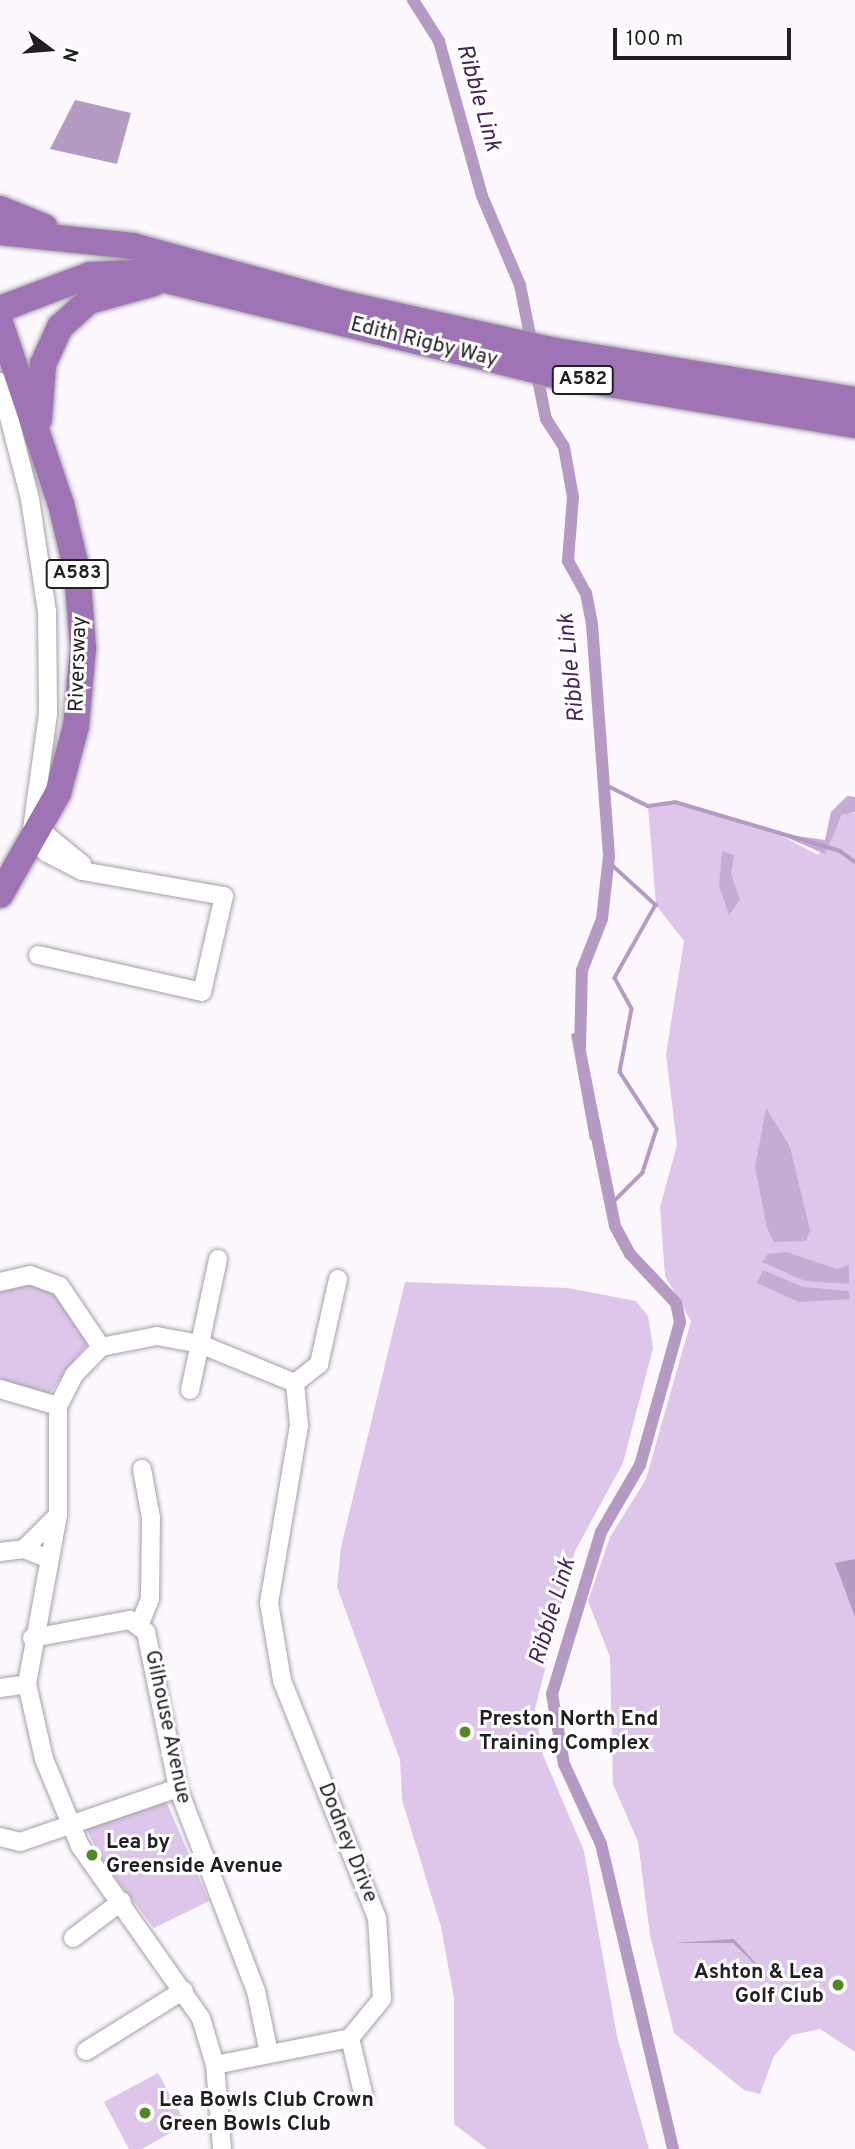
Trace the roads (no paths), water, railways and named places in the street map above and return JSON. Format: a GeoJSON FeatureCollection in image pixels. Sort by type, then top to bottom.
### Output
{"type":"FeatureCollection","features":[{"type":"Feature","properties":{"kind":"highway"},"geometry":{"type":"LineString","coordinates":[[0,209],[81,238]]}},
{"type":"Feature","properties":{"kind":"highway","name":"Edith Rigby Way"},"geometry":{"type":"LineString","coordinates":[[0,232],[81,238],[217,267],[337,312],[657,396],[843,424]]}},
{"type":"Feature","properties":{"kind":"highway","name":"Edith Rigby Way"},"geometry":{"type":"LineString","coordinates":[[0,309],[109,271],[180,280],[695,379],[855,400]]}},
{"type":"Feature","properties":{"kind":"highway"},"geometry":{"type":"LineString","coordinates":[[42,446],[40,385],[60,327],[109,293],[180,280]]}},
{"type":"Feature","properties":{"kind":"highway","name":"Riversway"},"geometry":{"type":"LineString","coordinates":[[0,323],[42,446],[77,571],[83,648],[73,742],[37,836],[0,895]]}},
{"type":"Feature","properties":{"kind":"street","name":"Riversway"},"geometry":{"type":"LineString","coordinates":[[0,382],[30,499],[47,611],[48,715],[29,825],[37,836]]}},
{"type":"Feature","properties":{"kind":"street"},"geometry":{"type":"LineString","coordinates":[[37,836],[65,864],[94,872],[225,896],[202,992],[38,955]]}},
{"type":"Feature","properties":{"kind":"street"},"geometry":{"type":"LineString","coordinates":[[190,1390],[218,1259]]}},
{"type":"Feature","properties":{"kind":"street"},"geometry":{"type":"LineString","coordinates":[[0,1282],[30,1275],[60,1286],[101,1347]]}},
{"type":"Feature","properties":{"kind":"street"},"geometry":{"type":"LineString","coordinates":[[222,2149],[215,2065],[184,1990],[69,1821],[44,1759],[27,1684],[32,1638],[58,1515],[58,1406],[74,1375],[101,1347],[158,1336],[200,1345],[295,1383],[319,1364],[338,1279]]}},
{"type":"Feature","properties":{"kind":"street","name":"Dodney Drive"},"geometry":{"type":"LineString","coordinates":[[295,1383],[299,1426],[269,1603],[282,1680],[377,1918],[382,1999],[351,2038]]}},
{"type":"Feature","properties":{"kind":"street"},"geometry":{"type":"LineString","coordinates":[[0,1389],[58,1406]]}},
{"type":"Feature","properties":{"kind":"street"},"geometry":{"type":"LineString","coordinates":[[139,1626],[150,1586],[151,1518],[142,1469]]}},
{"type":"Feature","properties":{"kind":"street"},"geometry":{"type":"LineString","coordinates":[[24,1549],[58,1515]]}},
{"type":"Feature","properties":{"kind":"street"},"geometry":{"type":"LineString","coordinates":[[0,1552],[24,1549],[50,1559]]}},
{"type":"Feature","properties":{"kind":"street","name":"Gilhouse Avenue"},"geometry":{"type":"LineString","coordinates":[[32,1638],[130,1620],[146,1632],[178,1788],[256,1991],[269,2053]]}},
{"type":"Feature","properties":{"kind":"street"},"geometry":{"type":"LineString","coordinates":[[0,1688],[27,1684]]}},
{"type":"Feature","properties":{"kind":"street"},"geometry":{"type":"LineString","coordinates":[[0,1837],[20,1842],[69,1821],[178,1788]]}},
{"type":"Feature","properties":{"kind":"street"},"geometry":{"type":"LineString","coordinates":[[73,1938],[122,1901]]}},
{"type":"Feature","properties":{"kind":"street"},"geometry":{"type":"LineString","coordinates":[[86,2051],[184,1990]]}},
{"type":"Feature","properties":{"kind":"street"},"geometry":{"type":"LineString","coordinates":[[215,2065],[351,2038],[364,2097]]}},
{"type":"Feature","properties":{"kind":"waterway","name":"Ribble Link"},"geometry":{"type":"LineString","coordinates":[[413,0],[439,41],[482,196],[520,285],[532,345]]}},
{"type":"Feature","properties":{"kind":"waterway","name":"Ribble Link"},"geometry":{"type":"LineString","coordinates":[[536,370],[546,419],[564,447],[573,497],[568,561],[586,593],[592,624],[609,856],[602,919],[582,970],[580,1047]]}},
{"type":"Feature","properties":{"kind":"waterway"},"geometry":{"type":"LineString","coordinates":[[604,784],[648,806],[675,802],[840,851],[855,862]]}},
{"type":"Feature","properties":{"kind":"waterway"},"geometry":{"type":"LineString","coordinates":[[609,862],[656,905],[615,978],[632,1009],[620,1072],[657,1129],[643,1173],[610,1206]]}},
{"type":"Feature","properties":{"kind":"waterway","name":"Ribble Link"},"geometry":{"type":"LineString","coordinates":[[594,1123],[615,1226],[630,1254],[676,1303],[680,1322],[640,1465],[601,1532],[552,1694],[564,1764],[601,1844],[673,2149]]}},
{"type":"Feature","properties":{"kind":"place","name":"Preston North End Training Complex"},"geometry":{"type":"Point","coordinates":[465,1732]}},
{"type":"Feature","properties":{"kind":"place","name":"Lea by Greenside Avenue"},"geometry":{"type":"Point","coordinates":[92,1855]}},
{"type":"Feature","properties":{"kind":"place","name":"Ashton & Lea Golf Club"},"geometry":{"type":"Point","coordinates":[838,1985]}},
{"type":"Feature","properties":{"kind":"place","name":"Lea Bowls Club Crown Green Bowls Club"},"geometry":{"type":"Point","coordinates":[145,2113]}}]}
